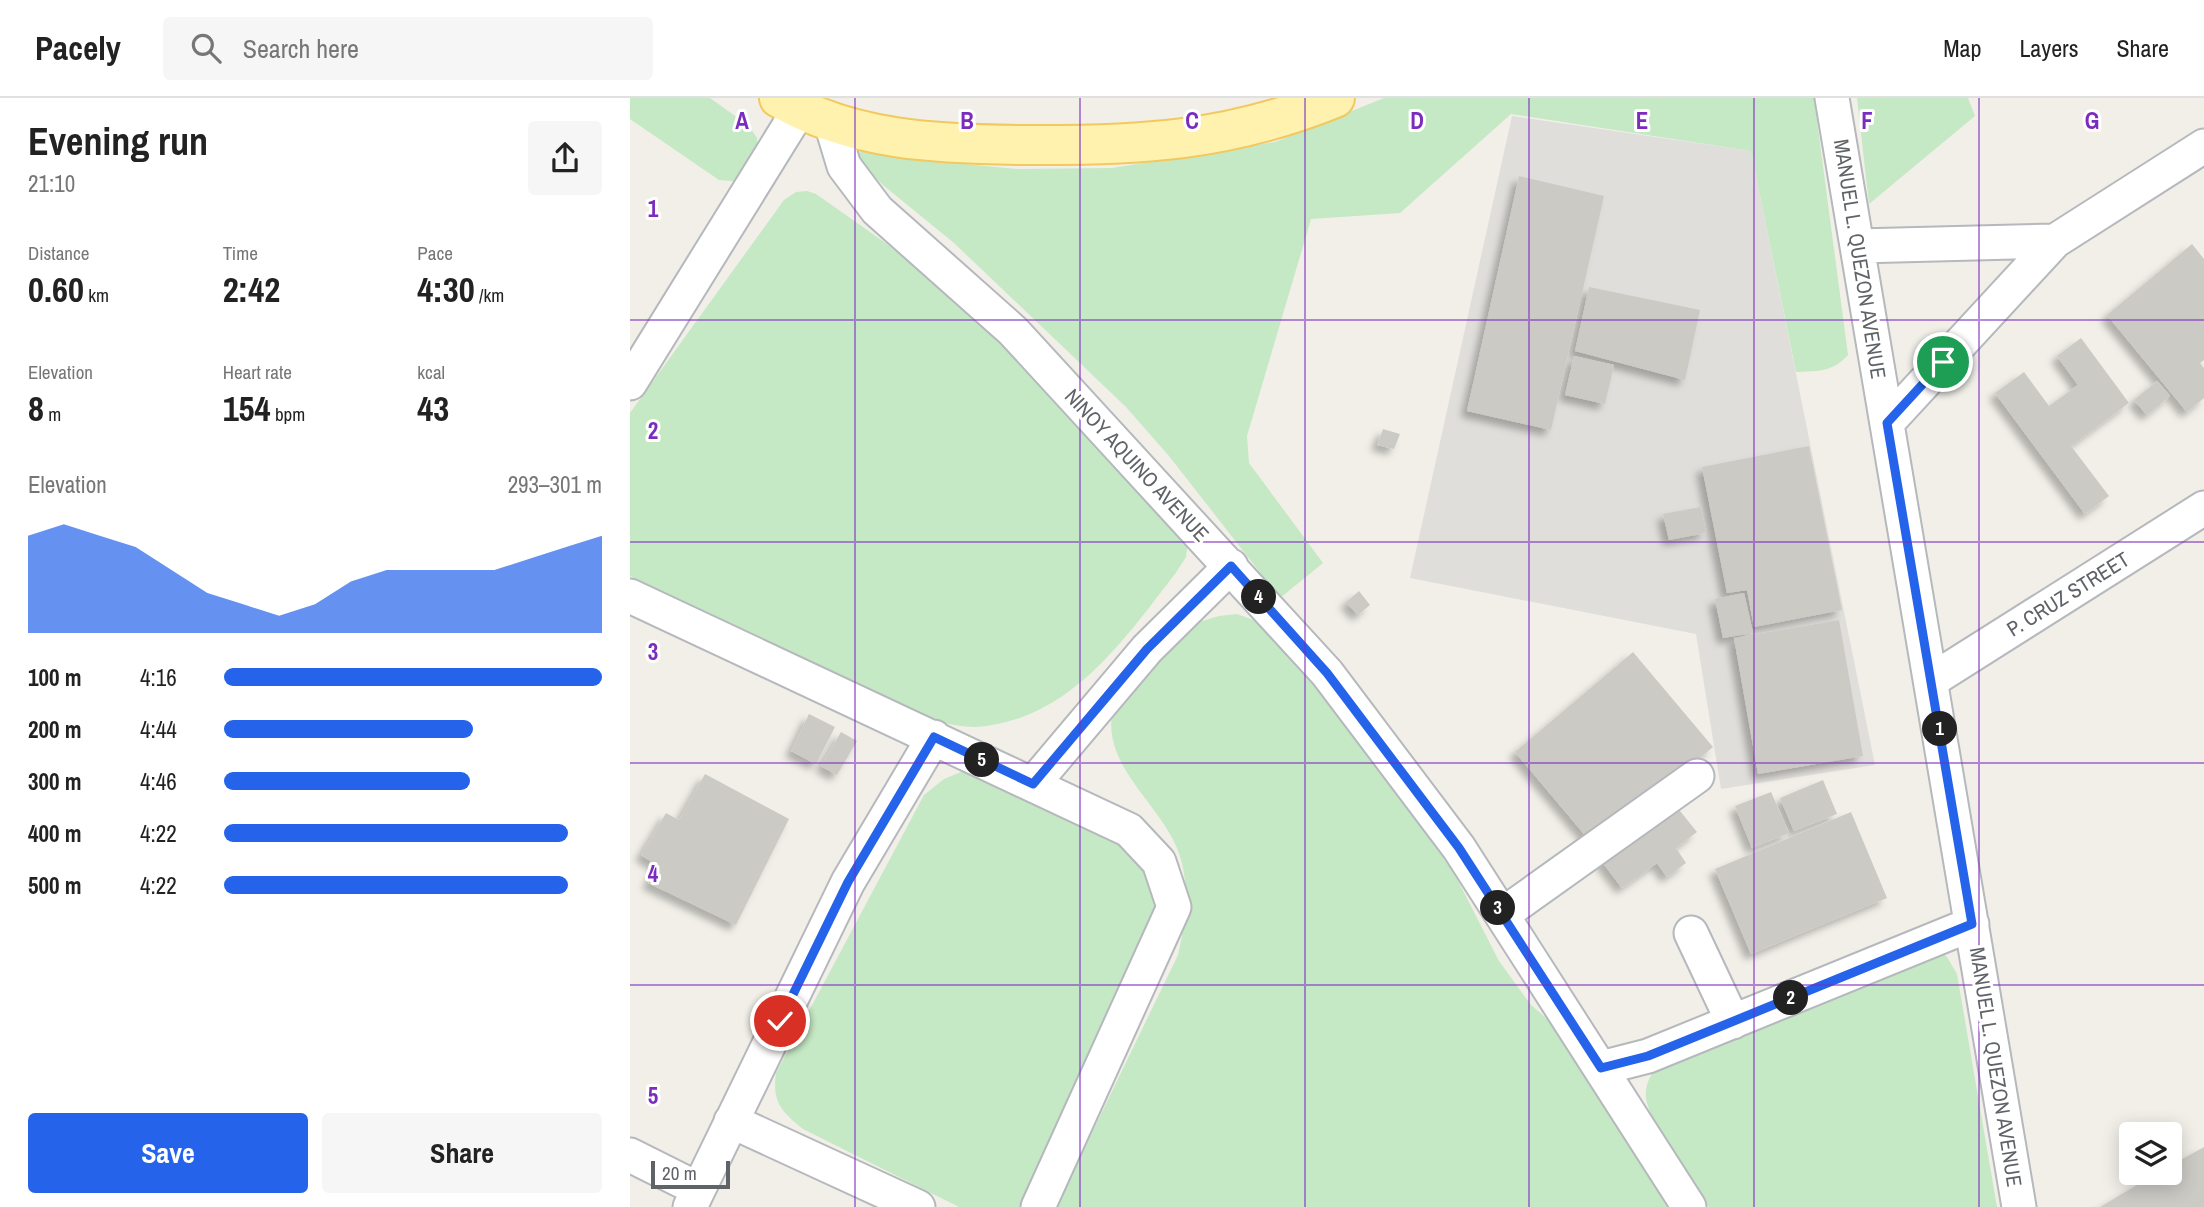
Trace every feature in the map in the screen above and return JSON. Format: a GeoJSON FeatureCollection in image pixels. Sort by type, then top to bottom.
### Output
{"type":"FeatureCollection","features":[{"type":"Feature","properties":{"kind":"main road"},"geometry":{"type":"LineString","coordinates":[[803,110],[913,142],[1112,146],[1221,133],[1268,121],[1335,98]]}},
{"type":"Feature","properties":{"kind":"street","name":"MANUEL L. QUEZON AVENUE"},"geometry":{"type":"LineString","coordinates":[[1832,98],[2019,1207]]}},
{"type":"Feature","properties":{"kind":"street"},"geometry":{"type":"LineString","coordinates":[[630,383],[803,110]]}},
{"type":"Feature","properties":{"kind":"street","name":"NINOY AQUINO AVENUE"},"geometry":{"type":"LineString","coordinates":[[803,110],[877,210],[1013,331],[1327,673],[1459,848],[1689,1207]]}},
{"type":"Feature","properties":{"kind":"street"},"geometry":{"type":"LineString","coordinates":[[1887,423],[2055,241],[2204,146]]}},
{"type":"Feature","properties":{"kind":"street"},"geometry":{"type":"LineString","coordinates":[[1858,246],[2055,241]]}},
{"type":"Feature","properties":{"kind":"street","name":"P. CRUZ STREET"},"geometry":{"type":"LineString","coordinates":[[1932,680],[2204,508]]}},
{"type":"Feature","properties":{"kind":"street"},"geometry":{"type":"LineString","coordinates":[[1033,784],[1147,649],[1231,566]]}},
{"type":"Feature","properties":{"kind":"street"},"geometry":{"type":"LineString","coordinates":[[630,596],[1129,830],[1159,862],[1174,906],[1038,1207]]}},
{"type":"Feature","properties":{"kind":"street"},"geometry":{"type":"LineString","coordinates":[[630,1155],[694,1198],[848,882],[934,737]]}},
{"type":"Feature","properties":{"kind":"street"},"geometry":{"type":"LineString","coordinates":[[1502,915],[1697,776]]}},
{"type":"Feature","properties":{"kind":"street"},"geometry":{"type":"LineString","coordinates":[[1601,1068],[1648,1056],[1972,924]]}},
{"type":"Feature","properties":{"kind":"street"},"geometry":{"type":"LineString","coordinates":[[1691,933],[1733,1022]]}},
{"type":"Feature","properties":{"kind":"street"},"geometry":{"type":"LineString","coordinates":[[731,1121],[918,1207]]}},
{"type":"Feature","properties":{"kind":"shaded area"},"geometry":{"type":"Polygon","coordinates":[[[1512,116],[1751,151],[1875,765],[1721,789],[1696,634],[1410,578],[1512,116]]]}},
{"type":"Feature","properties":{"kind":"green space"},"geometry":{"type":"Polygon","coordinates":[[[630,98],[710,98],[749,126],[757,138],[758,156],[743,182],[719,180],[630,119],[630,98]]]}},
{"type":"Feature","properties":{"kind":"green space"},"geometry":{"type":"Polygon","coordinates":[[[1384,98],[1814,98],[1848,355],[1831,368],[1796,372],[1751,151],[1511,114],[1400,213],[1311,219],[1247,436],[1249,463],[1323,563],[1280,598],[1169,456],[1126,407],[954,243],[883,185],[858,160],[859,153],[867,148],[912,159],[1017,169],[1112,168],[1275,142],[1384,98]]]}},
{"type":"Feature","properties":{"kind":"green space"},"geometry":{"type":"Polygon","coordinates":[[[1857,98],[1968,98],[1975,116],[1869,204],[1857,98]]]}},
{"type":"Feature","properties":{"kind":"green space"},"geometry":{"type":"Polygon","coordinates":[[[796,192],[816,194],[887,244],[997,336],[1188,542],[1186,557],[1175,574],[1114,650],[1066,694],[1039,710],[1008,721],[975,727],[938,722],[630,576],[630,413],[784,200],[796,192]]]}},
{"type":"Feature","properties":{"kind":"green space"},"geometry":{"type":"Polygon","coordinates":[[[1237,614],[1256,621],[1276,638],[1355,735],[1454,873],[1499,961],[1531,1005],[1559,1029],[1667,1207],[1056,1207],[1178,955],[1185,915],[1186,888],[1177,848],[1169,832],[1124,768],[1112,734],[1112,715],[1189,625],[1237,614]]]}},
{"type":"Feature","properties":{"kind":"green space"},"geometry":{"type":"Polygon","coordinates":[[[966,770],[1133,842],[1167,901],[1024,1207],[959,1207],[803,1129],[784,1111],[775,1091],[776,1073],[924,795],[944,779],[966,770]]]}},
{"type":"Feature","properties":{"kind":"green space"},"geometry":{"type":"Polygon","coordinates":[[[1936,946],[1947,957],[1957,974],[1997,1207],[1709,1207],[1663,1137],[1649,1109],[1646,1090],[1649,1078],[1656,1068],[1936,946]]]}},
{"type":"Feature","properties":{"kind":"building"},"geometry":{"type":"Polygon","coordinates":[[[1519,176],[1604,196],[1551,430],[1467,411],[1519,176]]]}},
{"type":"Feature","properties":{"kind":"building"},"geometry":{"type":"Polygon","coordinates":[[[2192,244],[2204,259],[2204,360],[2200,363],[2204,368],[2204,398],[2187,412],[2107,315],[2192,244]]]}},
{"type":"Feature","properties":{"kind":"building"},"geometry":{"type":"Polygon","coordinates":[[[1589,287],[1700,310],[1685,380],[1575,351],[1589,287]]]}},
{"type":"Feature","properties":{"kind":"building"},"geometry":{"type":"Polygon","coordinates":[[[2081,338],[2129,403],[2071,446],[2109,496],[2085,514],[1995,393],[2024,372],[2049,406],[2078,385],[2057,356],[2081,338]]]}},
{"type":"Feature","properties":{"kind":"building"},"geometry":{"type":"Polygon","coordinates":[[[1574,356],[1614,365],[1605,404],[1565,395],[1574,356]]]}},
{"type":"Feature","properties":{"kind":"building"},"geometry":{"type":"Polygon","coordinates":[[[2157,381],[2170,396],[2147,415],[2134,400],[2157,381]]]}},
{"type":"Feature","properties":{"kind":"building"},"geometry":{"type":"Polygon","coordinates":[[[1383,429],[1400,434],[1394,449],[1377,445],[1383,429]]]}},
{"type":"Feature","properties":{"kind":"building"},"geometry":{"type":"Polygon","coordinates":[[[1809,446],[1842,610],[1754,627],[1747,590],[1727,593],[1702,467],[1809,446]]]}},
{"type":"Feature","properties":{"kind":"building"},"geometry":{"type":"Polygon","coordinates":[[[1701,507],[1706,533],[1669,540],[1663,514],[1701,507]]]}},
{"type":"Feature","properties":{"kind":"building"},"geometry":{"type":"Polygon","coordinates":[[[1359,591],[1370,605],[1358,615],[1346,602],[1359,591]]]}},
{"type":"Feature","properties":{"kind":"building"},"geometry":{"type":"Polygon","coordinates":[[[1744,593],[1753,633],[1723,638],[1715,599],[1744,593]]]}},
{"type":"Feature","properties":{"kind":"building"},"geometry":{"type":"Polygon","coordinates":[[[1839,620],[1863,756],[1758,774],[1734,638],[1839,620]]]}},
{"type":"Feature","properties":{"kind":"building"},"geometry":{"type":"Polygon","coordinates":[[[1633,652],[1713,747],[1595,847],[1515,752],[1633,652]]]}},
{"type":"Feature","properties":{"kind":"building"},"geometry":{"type":"Polygon","coordinates":[[[809,714],[835,727],[816,764],[791,751],[809,714]]]}},
{"type":"Feature","properties":{"kind":"building"},"geometry":{"type":"Polygon","coordinates":[[[841,732],[857,741],[837,775],[821,766],[841,732]]]}},
{"type":"Feature","properties":{"kind":"building"},"geometry":{"type":"Polygon","coordinates":[[[705,774],[789,819],[736,925],[648,883],[657,865],[641,855],[666,813],[679,820],[705,774]]]}},
{"type":"Feature","properties":{"kind":"building"},"geometry":{"type":"Polygon","coordinates":[[[1823,780],[1837,814],[1794,831],[1780,798],[1823,780]]]}},
{"type":"Feature","properties":{"kind":"building"},"geometry":{"type":"Polygon","coordinates":[[[1771,792],[1789,833],[1752,848],[1735,806],[1771,792]]]}},
{"type":"Feature","properties":{"kind":"building"},"geometry":{"type":"Polygon","coordinates":[[[1676,806],[1697,832],[1676,848],[1686,863],[1667,877],[1657,863],[1622,888],[1600,859],[1676,806]]]}},
{"type":"Feature","properties":{"kind":"building"},"geometry":{"type":"Polygon","coordinates":[[[1851,812],[1887,898],[1751,954],[1715,869],[1851,812]]]}},
{"type":"Feature","properties":{"kind":"building"},"geometry":{"type":"Polygon","coordinates":[[[2204,1147],[2204,1207],[2100,1207],[2137,1185],[2182,1185],[2182,1159],[2204,1147]]]}},
{"type":"Feature","properties":{"kind":"route"},"geometry":{"type":"LineString","coordinates":[[780,1021],[848,882],[890,807],[934,737],[1033,784],[1147,649],[1231,566],[1327,673],[1459,848],[1601,1068],[1648,1056],[1972,924],[1887,423],[1943,362]]}}]}
